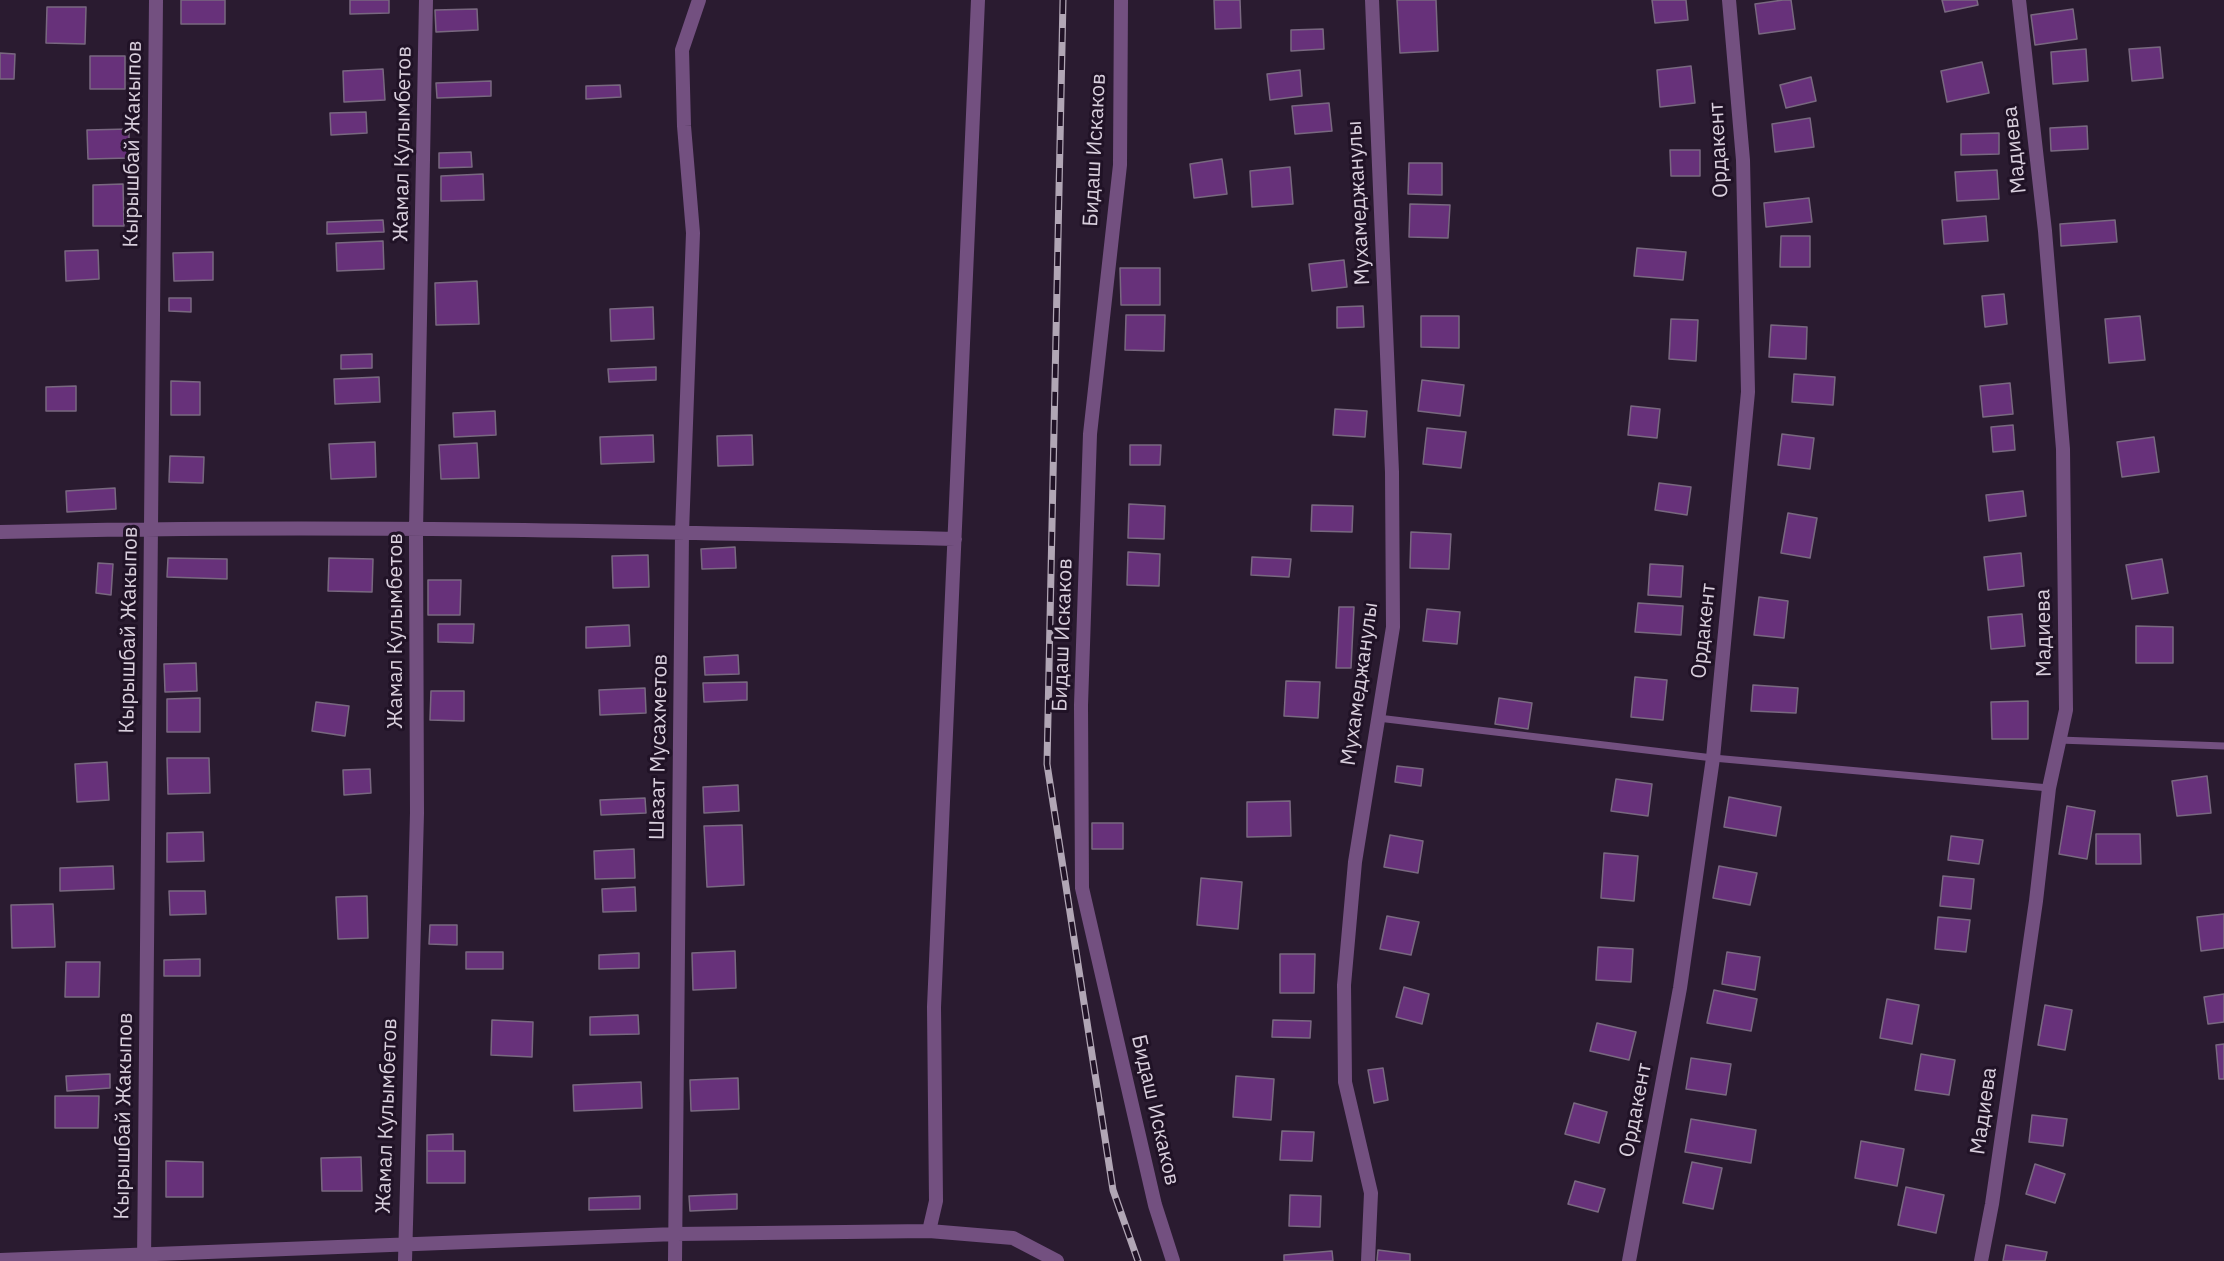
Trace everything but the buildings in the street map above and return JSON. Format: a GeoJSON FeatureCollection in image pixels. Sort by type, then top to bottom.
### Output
{"type":"FeatureCollection","features":[{"type":"Feature","properties":{"kind":"street","name":"Кырышбай Жакыпов"},"geometry":{"type":"LineString","coordinates":[[144,1258],[156,0]]}},
{"type":"Feature","properties":{"kind":"street","name":"Жамал Кулымбетов"},"geometry":{"type":"LineString","coordinates":[[405,1261],[417,813],[416,530],[426,0]]}},
{"type":"Feature","properties":{"kind":"street","name":"Шазат Мусахметов"},"geometry":{"type":"LineString","coordinates":[[675,1261],[682,532],[693,233],[684,126],[682,50],[699,0]]}},
{"type":"Feature","properties":{"kind":"street"},"geometry":{"type":"LineString","coordinates":[[929,1231],[936,1201],[934,1007],[978,0]]}},
{"type":"Feature","properties":{"kind":"street","name":"Бидаш Искаков"},"geometry":{"type":"LineString","coordinates":[[1121,0],[1120,165],[1090,434],[1081,705],[1083,888],[1155,1205],[1173,1261]]}},
{"type":"Feature","properties":{"kind":"street","name":"Мухамеджанулы"},"geometry":{"type":"LineString","coordinates":[[1368,1261],[1371,1193],[1345,1082],[1344,985],[1355,862],[1393,627],[1392,484],[1372,0]]}},
{"type":"Feature","properties":{"kind":"street","name":"Ордакент"},"geometry":{"type":"LineString","coordinates":[[1629,1261],[1680,988],[1713,758],[1748,392],[1743,160],[1729,0]]}},
{"type":"Feature","properties":{"kind":"street","name":"Мадиева"},"geometry":{"type":"LineString","coordinates":[[1982,1261],[2034,913],[2049,788],[2066,710],[2063,449],[2045,231],[2019,0]]}},
{"type":"Feature","properties":{"kind":"street"},"geometry":{"type":"LineString","coordinates":[[0,532],[151,528],[682,532],[955,539]]}},
{"type":"Feature","properties":{"kind":"street"},"geometry":{"type":"LineString","coordinates":[[0,1260],[144,1258],[405,1244],[676,1234],[929,1231],[1013,1238],[1057,1261]]}},
{"type":"Feature","properties":{"kind":"lane"},"geometry":{"type":"LineString","coordinates":[[1378,718],[1713,758],[2049,788]]}},
{"type":"Feature","properties":{"kind":"lane"},"geometry":{"type":"LineString","coordinates":[[2058,740],[2224,746]]}},
{"type":"Feature","properties":{"kind":"railway"},"geometry":{"type":"LineString","coordinates":[[1063,0],[1047,764],[1113,1190],[1138,1261]]}}]}
